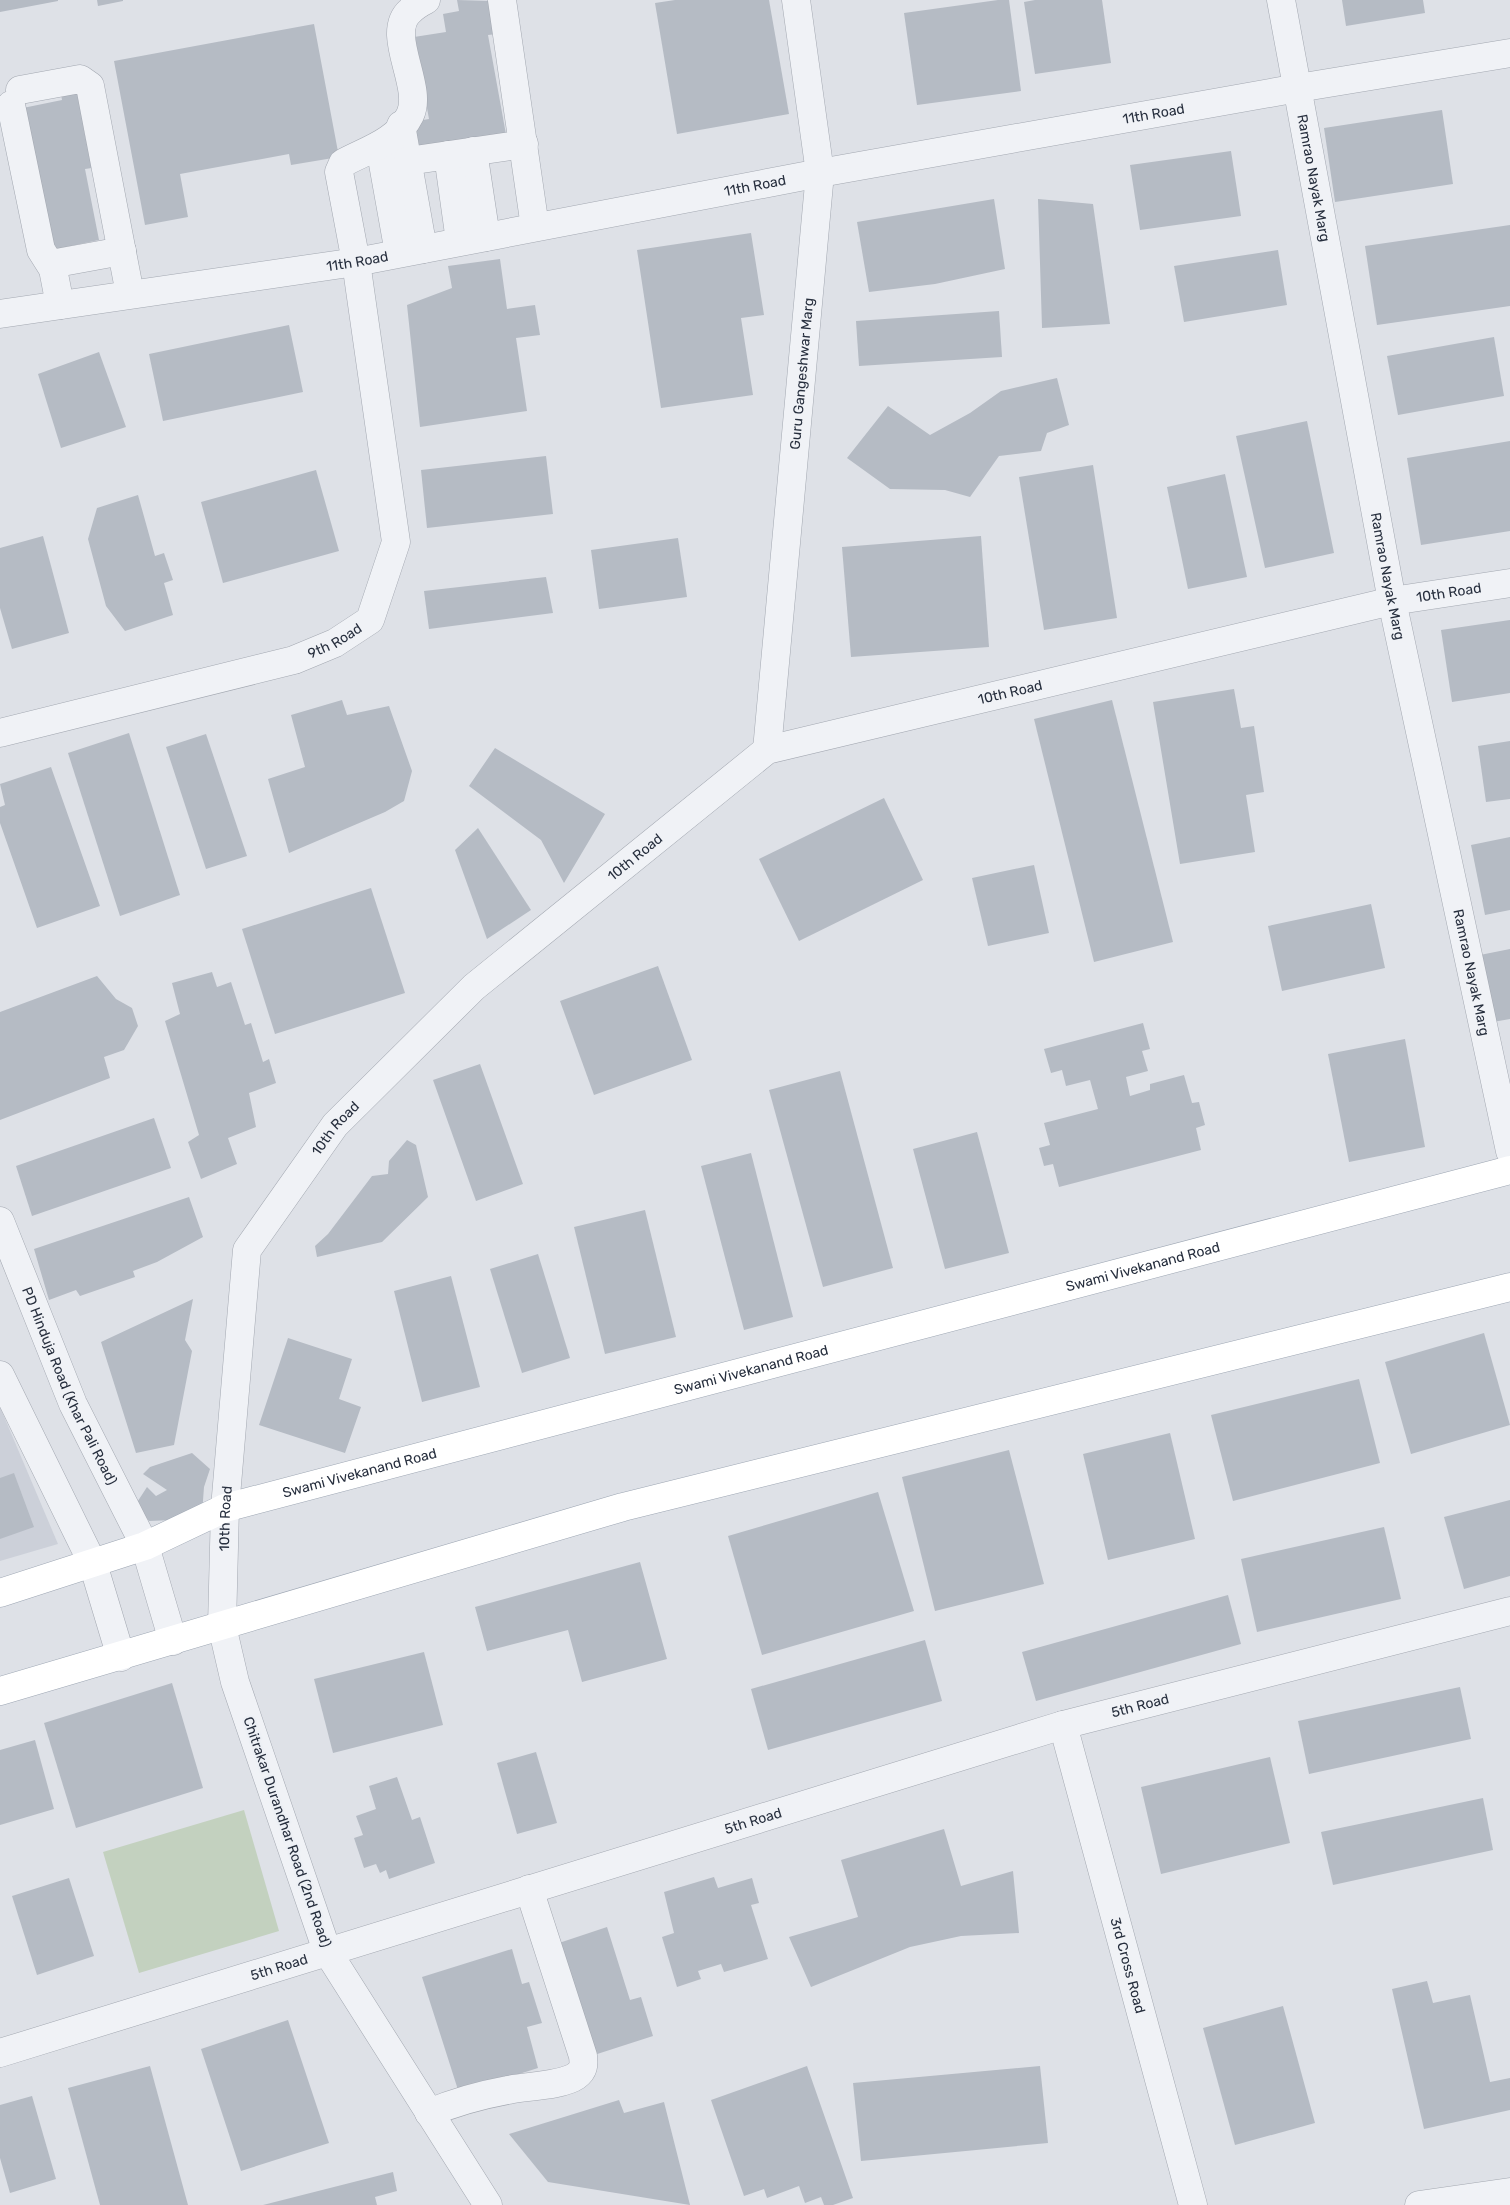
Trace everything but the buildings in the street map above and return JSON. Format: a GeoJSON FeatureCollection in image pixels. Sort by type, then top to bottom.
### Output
{"type":"FeatureCollection","features":[{"type":"Feature","properties":{"kind":"main road","name":"Swami Vivekanand Road"},"geometry":{"type":"LineString","coordinates":[[0,1593],[145,1546],[226,1508],[1510,1170]]}},
{"type":"Feature","properties":{"kind":"main road"},"geometry":{"type":"LineString","coordinates":[[0,1691],[121,1657],[623,1507],[1510,1287]]}},
{"type":"Feature","properties":{"kind":"street"},"geometry":{"type":"LineString","coordinates":[[411,251],[380,147],[409,116],[413,106],[401,28],[409,11],[426,0]]}},
{"type":"Feature","properties":{"kind":"street"},"geometry":{"type":"LineString","coordinates":[[502,0],[535,227]]}},
{"type":"Feature","properties":{"kind":"street","name":"Guru Gangeshwar Marg"},"geometry":{"type":"LineString","coordinates":[[767,750],[820,173],[796,0]]}},
{"type":"Feature","properties":{"kind":"street","name":"Ramrao Nayak Marg"},"geometry":{"type":"LineString","coordinates":[[1280,0],[1298,88],[1392,601],[1510,1151]]}},
{"type":"Feature","properties":{"kind":"street","name":"11th Road"},"geometry":{"type":"LineString","coordinates":[[0,314],[356,262],[820,173],[1298,88],[1510,54]]}},
{"type":"Feature","properties":{"kind":"street"},"geometry":{"type":"LineString","coordinates":[[122,251],[59,262],[41,250],[16,98],[80,79],[90,86],[122,251],[130,294]]}},
{"type":"Feature","properties":{"kind":"street"},"geometry":{"type":"LineString","coordinates":[[401,125],[408,161],[411,251]]}},
{"type":"Feature","properties":{"kind":"street"},"geometry":{"type":"LineString","coordinates":[[408,161],[524,144]]}},
{"type":"Feature","properties":{"kind":"street","name":"9th Road"},"geometry":{"type":"LineString","coordinates":[[0,733],[294,660],[335,643],[370,620],[396,542],[356,262],[339,172],[343,163],[380,147]]}},
{"type":"Feature","properties":{"kind":"street"},"geometry":{"type":"LineString","coordinates":[[470,152],[483,237]]}},
{"type":"Feature","properties":{"kind":"street"},"geometry":{"type":"LineString","coordinates":[[470,152],[483,237]]}},
{"type":"Feature","properties":{"kind":"street"},"geometry":{"type":"LineString","coordinates":[[59,262],[68,304]]}},
{"type":"Feature","properties":{"kind":"street","name":"10th Road"},"geometry":{"type":"LineString","coordinates":[[222,1626],[226,1508],[247,1250],[335,1125],[474,987],[767,750],[1392,601],[1510,583]]}},
{"type":"Feature","properties":{"kind":"street","name":"PD Hinduja Road (Khar Pali Road)"},"geometry":{"type":"LineString","coordinates":[[0,1221],[8,1260],[73,1404],[145,1546]]}},
{"type":"Feature","properties":{"kind":"street"},"geometry":{"type":"LineString","coordinates":[[0,1375],[93,1564],[121,1657]]}},
{"type":"Feature","properties":{"kind":"street"},"geometry":{"type":"LineString","coordinates":[[145,1546],[173,1641]]}},
{"type":"Feature","properties":{"kind":"street","name":"5th Road"},"geometry":{"type":"LineString","coordinates":[[0,2053],[1063,1725],[1510,1611]]}},
{"type":"Feature","properties":{"kind":"street","name":"Chitrakar Durandhar Road (2nd Road)"},"geometry":{"type":"LineString","coordinates":[[222,1626],[236,1682],[327,1951],[488,2205]]}},
{"type":"Feature","properties":{"kind":"street","name":"3rd Cross Road"},"geometry":{"type":"LineString","coordinates":[[1063,1725],[1193,2205]]}},
{"type":"Feature","properties":{"kind":"street"},"geometry":{"type":"LineString","coordinates":[[429,2113],[458,2101],[563,2081],[574,2077],[582,2071],[584,2065],[583,2056],[529,1889]]}},
{"type":"Feature","properties":{"kind":"street"},"geometry":{"type":"LineString","coordinates":[[1420,2205],[1510,2192]]}},
{"type":"Feature","properties":{"kind":"shaded area"},"geometry":{"type":"Polygon","coordinates":[[[0,1407],[58,1544],[0,1561],[0,1407]]]}},
{"type":"Feature","properties":{"kind":"green space"},"geometry":{"type":"Polygon","coordinates":[[[244,1810],[279,1931],[139,1973],[103,1852],[244,1810]]]}}]}
